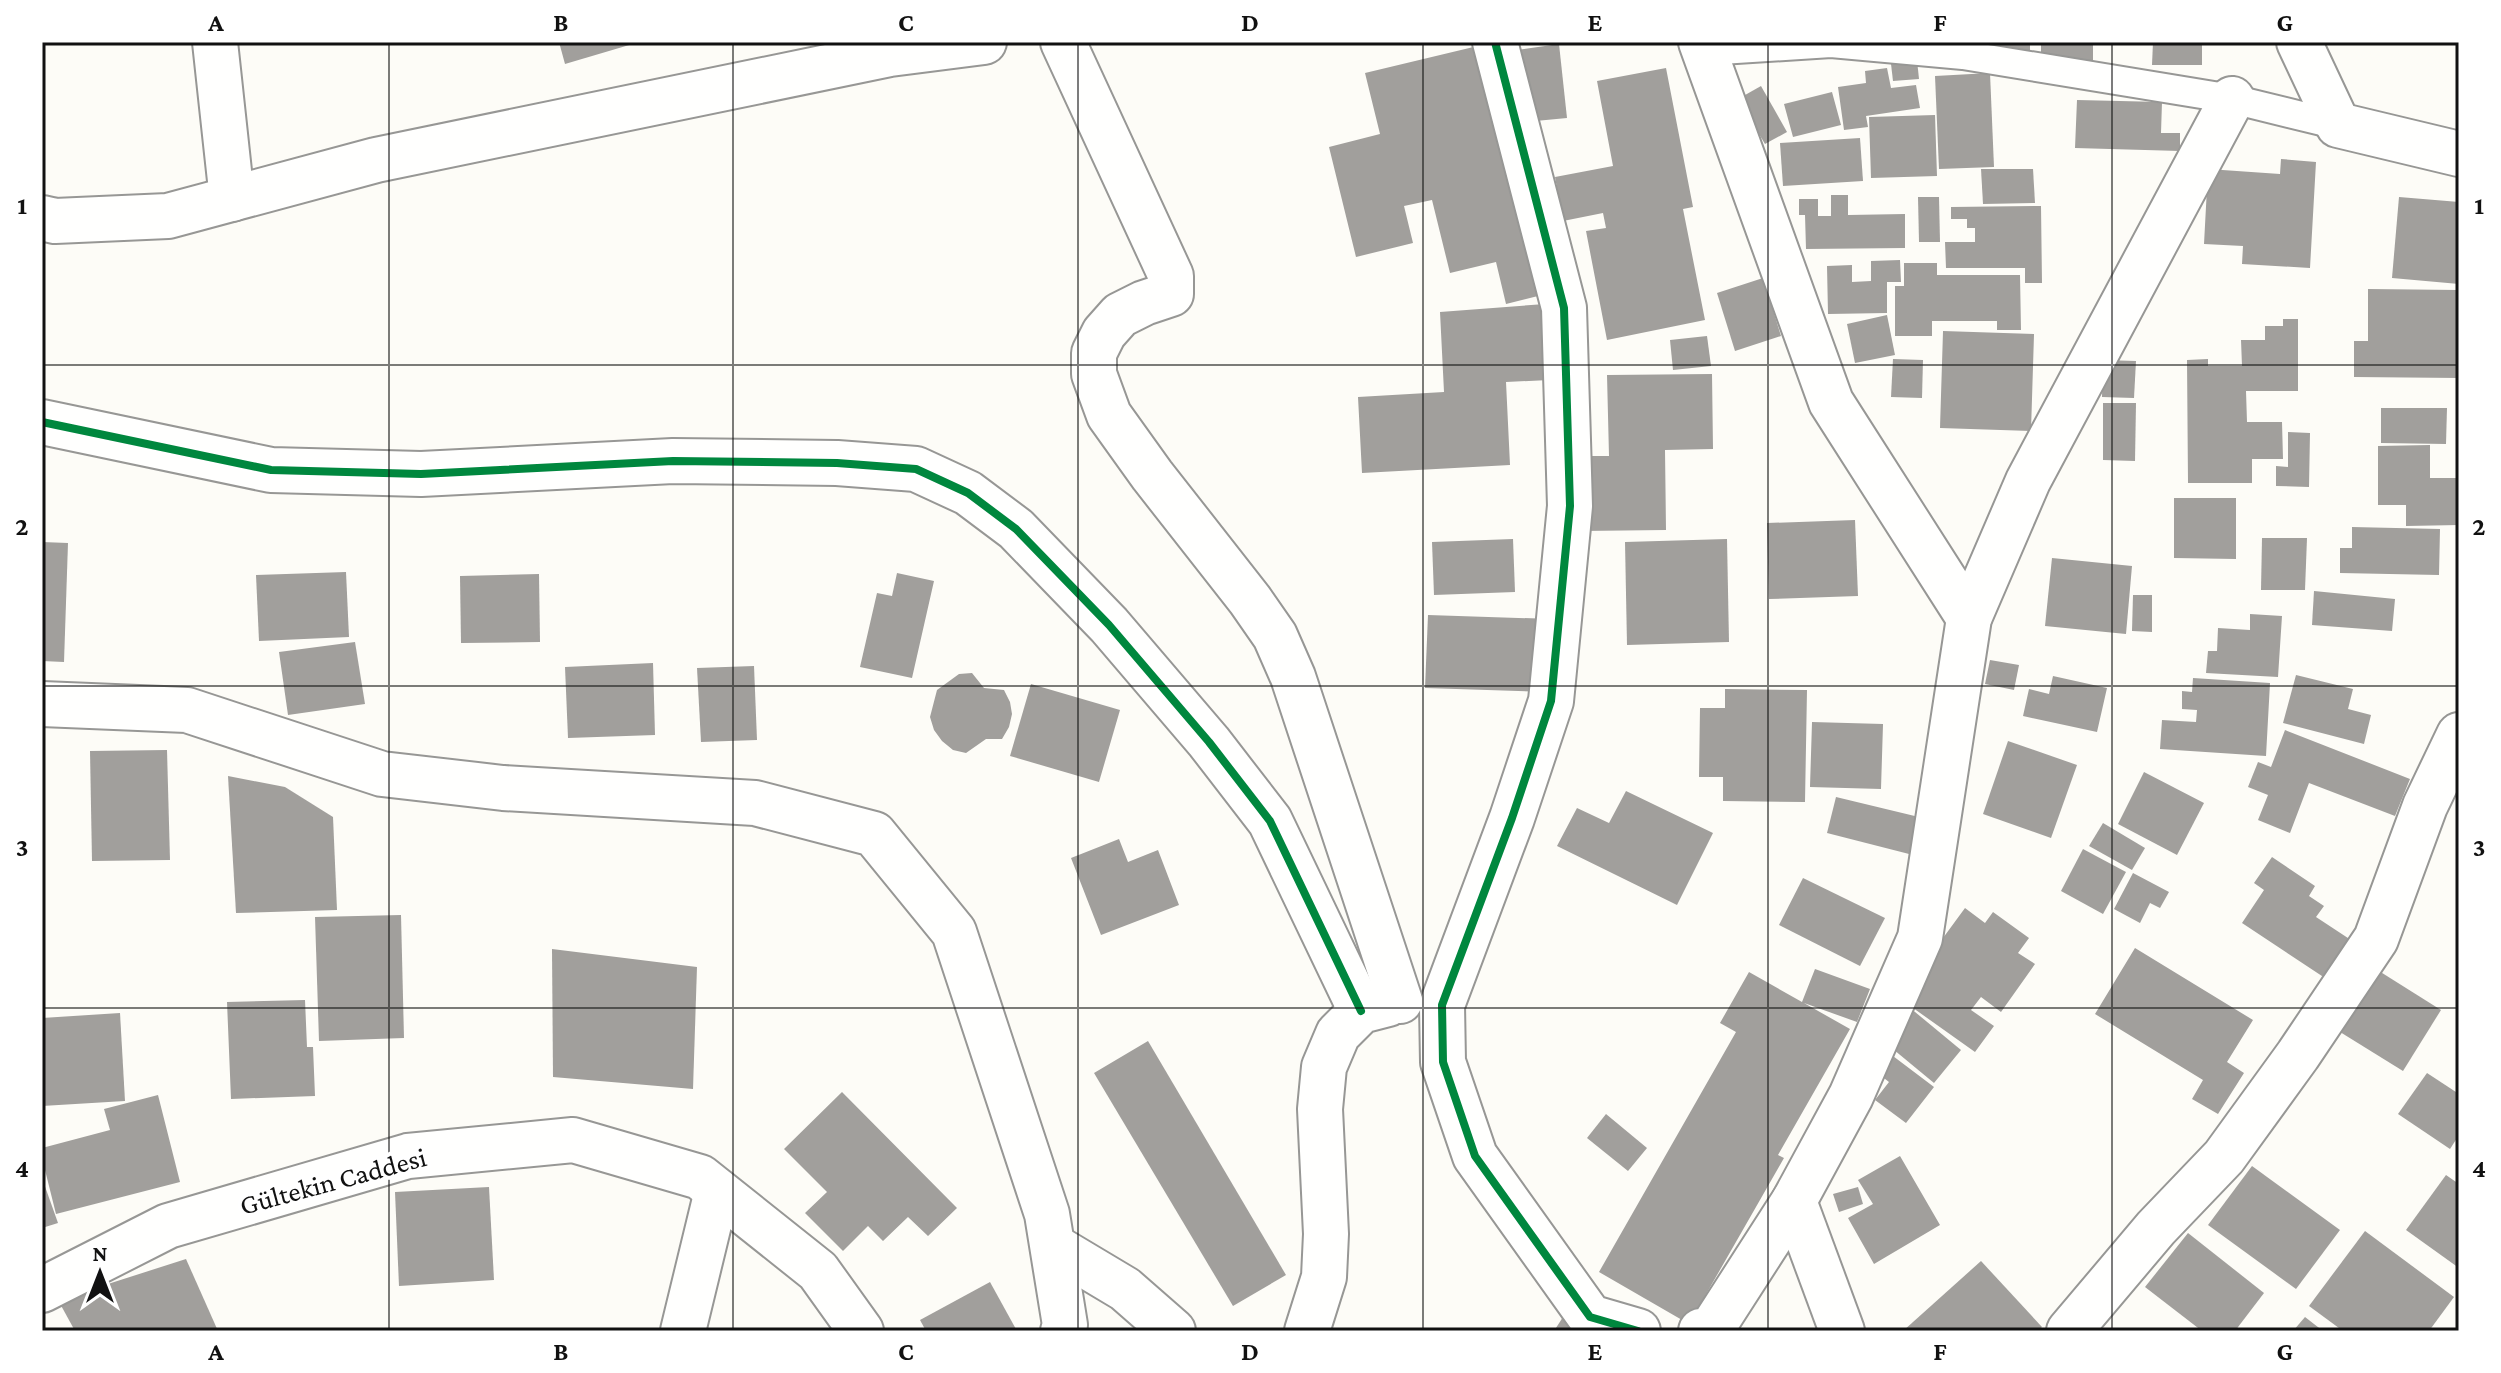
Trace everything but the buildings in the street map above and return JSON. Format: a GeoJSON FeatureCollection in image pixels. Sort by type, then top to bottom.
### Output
{"type":"FeatureCollection","features":[{"type":"Feature","properties":{"kind":"street"},"geometry":{"type":"LineString","coordinates":[[215,42],[232,199]]}},
{"type":"Feature","properties":{"kind":"street"},"geometry":{"type":"LineString","coordinates":[[42,218],[55,221],[168,216],[376,160],[890,54],[984,42]]}},
{"type":"Feature","properties":{"kind":"street"},"geometry":{"type":"LineString","coordinates":[[1063,42],[1171,276],[1171,294],[1120,315],[1104,333],[1094,353],[1094,374],[1109,415],[1275,636],[1293,677],[1380,1006]]}},
{"type":"Feature","properties":{"kind":"street"},"geometry":{"type":"LineString","coordinates":[[1495,42],[1564,308],[1570,506],[1551,701],[1512,818],[1442,1005],[1443,1062],[1475,1156],[1590,1317],[1638,1331]]}},
{"type":"Feature","properties":{"kind":"street"},"geometry":{"type":"LineString","coordinates":[[2299,42],[2338,125],[2459,154]]}},
{"type":"Feature","properties":{"kind":"street"},"geometry":{"type":"LineString","coordinates":[[1703,47],[1831,402],[1969,618]]}},
{"type":"Feature","properties":{"kind":"street"},"geometry":{"type":"LineString","coordinates":[[1701,1331],[1711,1330],[1794,1201],[1851,1096],[1920,938],[1969,618],[2028,481],[2232,99]]}},
{"type":"Feature","properties":{"kind":"street"},"geometry":{"type":"LineString","coordinates":[[42,422],[271,470],[421,474],[673,461],[837,463],[916,469],[968,493],[1016,529],[1109,625],[1209,742],[1270,821],[1380,1006]]}},
{"type":"Feature","properties":{"kind":"street"},"geometry":{"type":"LineString","coordinates":[[42,704],[187,710],[382,774],[503,788],[755,803],[874,834],[954,932],[1047,1214],[1064,1328],[1125,1289]]}},
{"type":"Feature","properties":{"kind":"street"},"geometry":{"type":"LineString","coordinates":[[2069,1331],[2156,1228],[2224,1157],[2376,939],[2425,806],[2459,735]]}},
{"type":"Feature","properties":{"kind":"street"},"geometry":{"type":"LineString","coordinates":[[1307,1331],[1312,1324],[1324,1277],[1320,1109],[1324,1067],[1338,1034],[1380,1006],[1442,1005]]}},
{"type":"Feature","properties":{"kind":"street","name":"Gültekin Caddesi"},"geometry":{"type":"LineString","coordinates":[[42,1290],[168,1226],[408,1156],[573,1140],[700,1177],[818,1271],[861,1331]]}},
{"type":"Feature","properties":{"kind":"street"},"geometry":{"type":"LineString","coordinates":[[683,1331],[717,1191]]}},
{"type":"Feature","properties":{"kind":"street"},"geometry":{"type":"LineString","coordinates":[[1794,1201],[1842,1331]]}},
{"type":"Feature","properties":{"kind":"street"},"geometry":{"type":"LineString","coordinates":[[1053,1246],[1125,1289],[1173,1331]]}},
{"type":"Feature","properties":{"kind":"lane"},"geometry":{"type":"LineString","coordinates":[[1703,47],[1831,43],[1963,55],[2232,99],[2338,125]]}},
{"type":"Feature","properties":{"kind":"cycle path"},"geometry":{"type":"LineString","coordinates":[[1495,42],[1564,308],[1570,506],[1551,701],[1512,818],[1442,1005],[1443,1062],[1475,1156],[1590,1317],[1638,1331]]}},
{"type":"Feature","properties":{"kind":"cycle path"},"geometry":{"type":"LineString","coordinates":[[42,422],[271,470],[421,474],[673,461],[837,463],[916,469],[968,493],[1016,529],[1109,625],[1209,742],[1270,821],[1361,1011]]}}]}
